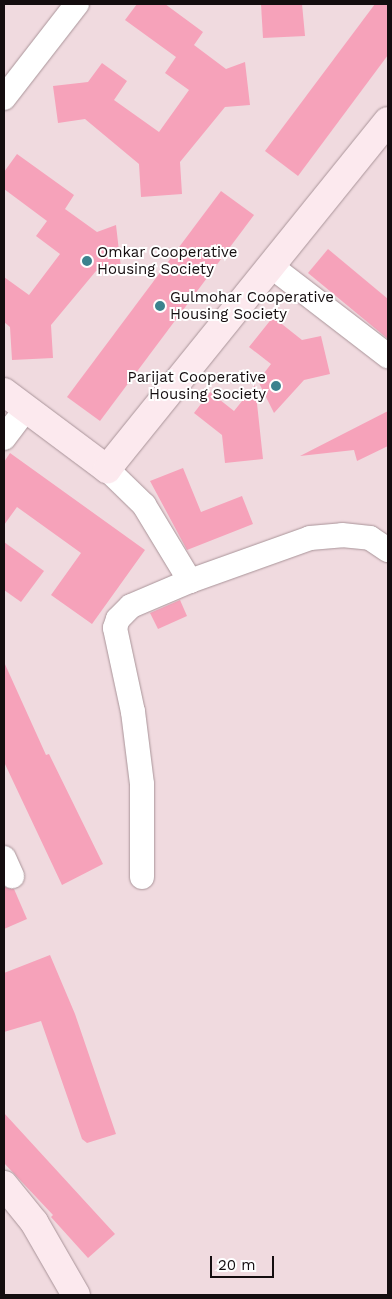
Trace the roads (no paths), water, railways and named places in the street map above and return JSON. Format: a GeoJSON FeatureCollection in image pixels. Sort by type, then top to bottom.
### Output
{"type":"FeatureCollection","features":[{"type":"Feature","properties":{"kind":"street"},"geometry":{"type":"LineString","coordinates":[[4,98],[77,4]]}},
{"type":"Feature","properties":{"kind":"street"},"geometry":{"type":"LineString","coordinates":[[107,469],[388,121]]}},
{"type":"Feature","properties":{"kind":"street"},"geometry":{"type":"LineString","coordinates":[[271,266],[388,356]]}},
{"type":"Feature","properties":{"kind":"street"},"geometry":{"type":"LineString","coordinates":[[4,392],[107,469],[144,504],[190,581]]}},
{"type":"Feature","properties":{"kind":"street"},"geometry":{"type":"LineString","coordinates":[[4,438],[26,409]]}},
{"type":"Feature","properties":{"kind":"street"},"geometry":{"type":"LineString","coordinates":[[142,877],[142,784],[133,712],[115,628],[123,612],[131,606],[190,581],[310,538],[370,538],[388,550]]}},
{"type":"Feature","properties":{"kind":"street"},"geometry":{"type":"LineString","coordinates":[[4,1185],[34,1222],[76,1295]]}},
{"type":"Feature","properties":{"kind":"place","name":"Omkar Cooperative Housing Society"},"geometry":{"type":"Point","coordinates":[87,261]}},
{"type":"Feature","properties":{"kind":"place","name":"Gulmohar Cooperative Housing Society"},"geometry":{"type":"Point","coordinates":[160,306]}},
{"type":"Feature","properties":{"kind":"place","name":"Parijat Cooperative Housing Society"},"geometry":{"type":"Point","coordinates":[276,386]}}]}
